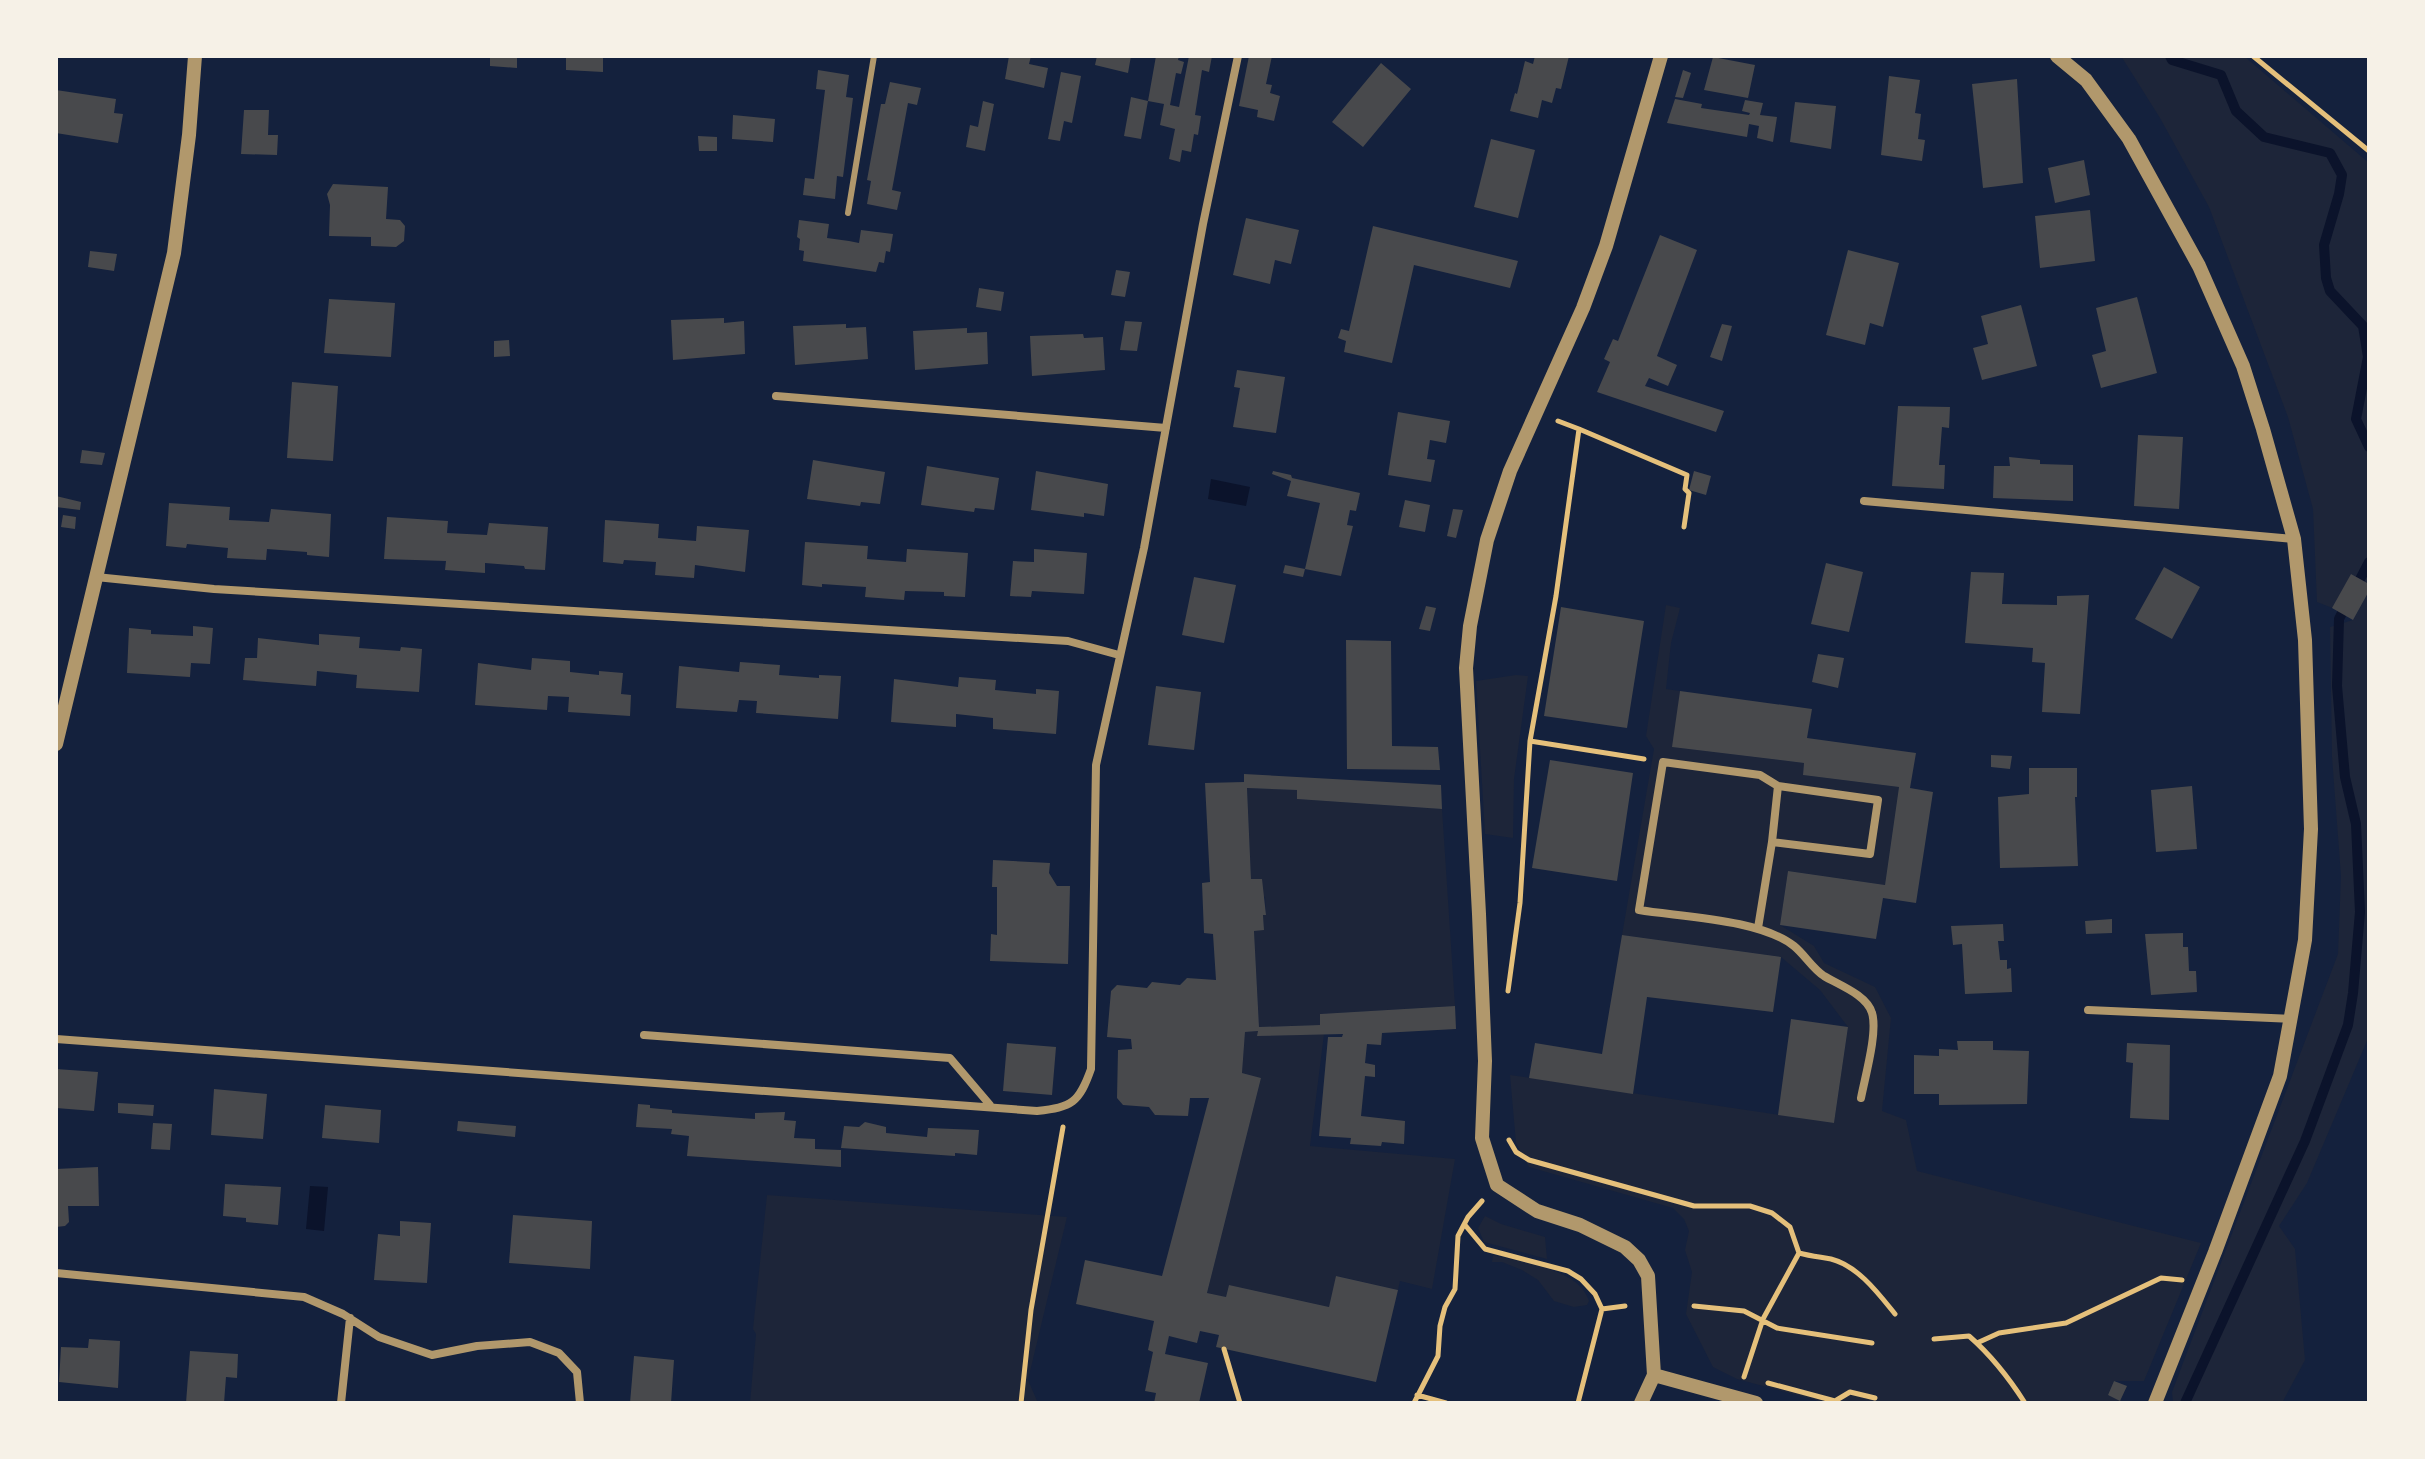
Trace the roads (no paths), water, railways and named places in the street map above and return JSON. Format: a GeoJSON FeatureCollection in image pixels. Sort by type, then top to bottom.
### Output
{"type":"FeatureCollection","features":[{"type":"Feature","properties":{"kind":"street"},"geometry":{"type":"LineString","coordinates":[[56,744],[61,703],[96,577],[174,253],[189,135],[195,56]]}},
{"type":"Feature","properties":{"kind":"street"},"geometry":{"type":"LineString","coordinates":[[56,1039],[990,1105],[1037,1111],[1065,1107],[1083,1091],[1091,1069],[1096,765],[1144,548],[1203,224],[1238,56]]}},
{"type":"Feature","properties":{"kind":"street"},"geometry":{"type":"LineString","coordinates":[[1641,1403],[1654,1375],[1648,1276],[1639,1260],[1625,1247],[1580,1225],[1537,1211],[1497,1185],[1482,1138],[1484,1049],[1466,668],[1470,626],[1487,540],[1510,471],[1583,308],[1606,246],[1661,56]]}},
{"type":"Feature","properties":{"kind":"street"},"geometry":{"type":"LineString","coordinates":[[2057,56],[2086,80],[2129,139],[2199,266],[2243,366],[2294,539],[2305,640],[2311,829],[2305,940],[2280,1076],[2155,1403]]}},
{"type":"Feature","properties":{"kind":"street"},"geometry":{"type":"LineString","coordinates":[[776,396],[1166,428]]}},
{"type":"Feature","properties":{"kind":"street"},"geometry":{"type":"LineString","coordinates":[[1864,501],[2294,539]]}},
{"type":"Feature","properties":{"kind":"street"},"geometry":{"type":"LineString","coordinates":[[96,577],[214,589],[1068,641],[1119,655]]}},
{"type":"Feature","properties":{"kind":"street"},"geometry":{"type":"LineString","coordinates":[[1772,842],[1870,854],[1878,800],[1778,786],[1760,775],[1663,762],[1639,910],[1758,928],[1795,947],[1822,974],[1864,1001],[1872,1013],[1872,1036],[1861,1098]]}},
{"type":"Feature","properties":{"kind":"street"},"geometry":{"type":"LineString","coordinates":[[1758,928],[1778,786]]}},
{"type":"Feature","properties":{"kind":"street"},"geometry":{"type":"LineString","coordinates":[[2088,1010],[2291,1019]]}},
{"type":"Feature","properties":{"kind":"street"},"geometry":{"type":"LineString","coordinates":[[644,1035],[950,1058],[990,1105]]}},
{"type":"Feature","properties":{"kind":"street"},"geometry":{"type":"LineString","coordinates":[[56,1273],[304,1297],[350,1318],[379,1337],[432,1355],[530,1342],[559,1353],[577,1372],[580,1403]]}},
{"type":"Feature","properties":{"kind":"street"},"geometry":{"type":"LineString","coordinates":[[341,1403],[350,1318]]}},
{"type":"Feature","properties":{"kind":"street"},"geometry":{"type":"LineString","coordinates":[[1654,1375],[1756,1403]]}},
{"type":"Feature","properties":{"kind":"lane"},"geometry":{"type":"LineString","coordinates":[[848,213],[874,56]]}},
{"type":"Feature","properties":{"kind":"waterway"},"geometry":{"type":"LineString","coordinates":[[2170,56],[2172,60],[2221,75],[2236,111],[2264,137],[2330,153],[2342,175],[2324,245],[2326,278],[2330,291],[2363,326],[2368,357],[2356,419],[2369,447]]}},
{"type":"Feature","properties":{"kind":"waterway"},"geometry":{"type":"LineString","coordinates":[[2355,589],[2369,562]]}},
{"type":"Feature","properties":{"kind":"waterway"},"geometry":{"type":"LineString","coordinates":[[2185,1403],[2305,1141],[2348,1025],[2360,912],[2356,824],[2345,777],[2337,686],[2339,619],[2347,603]]}}]}
